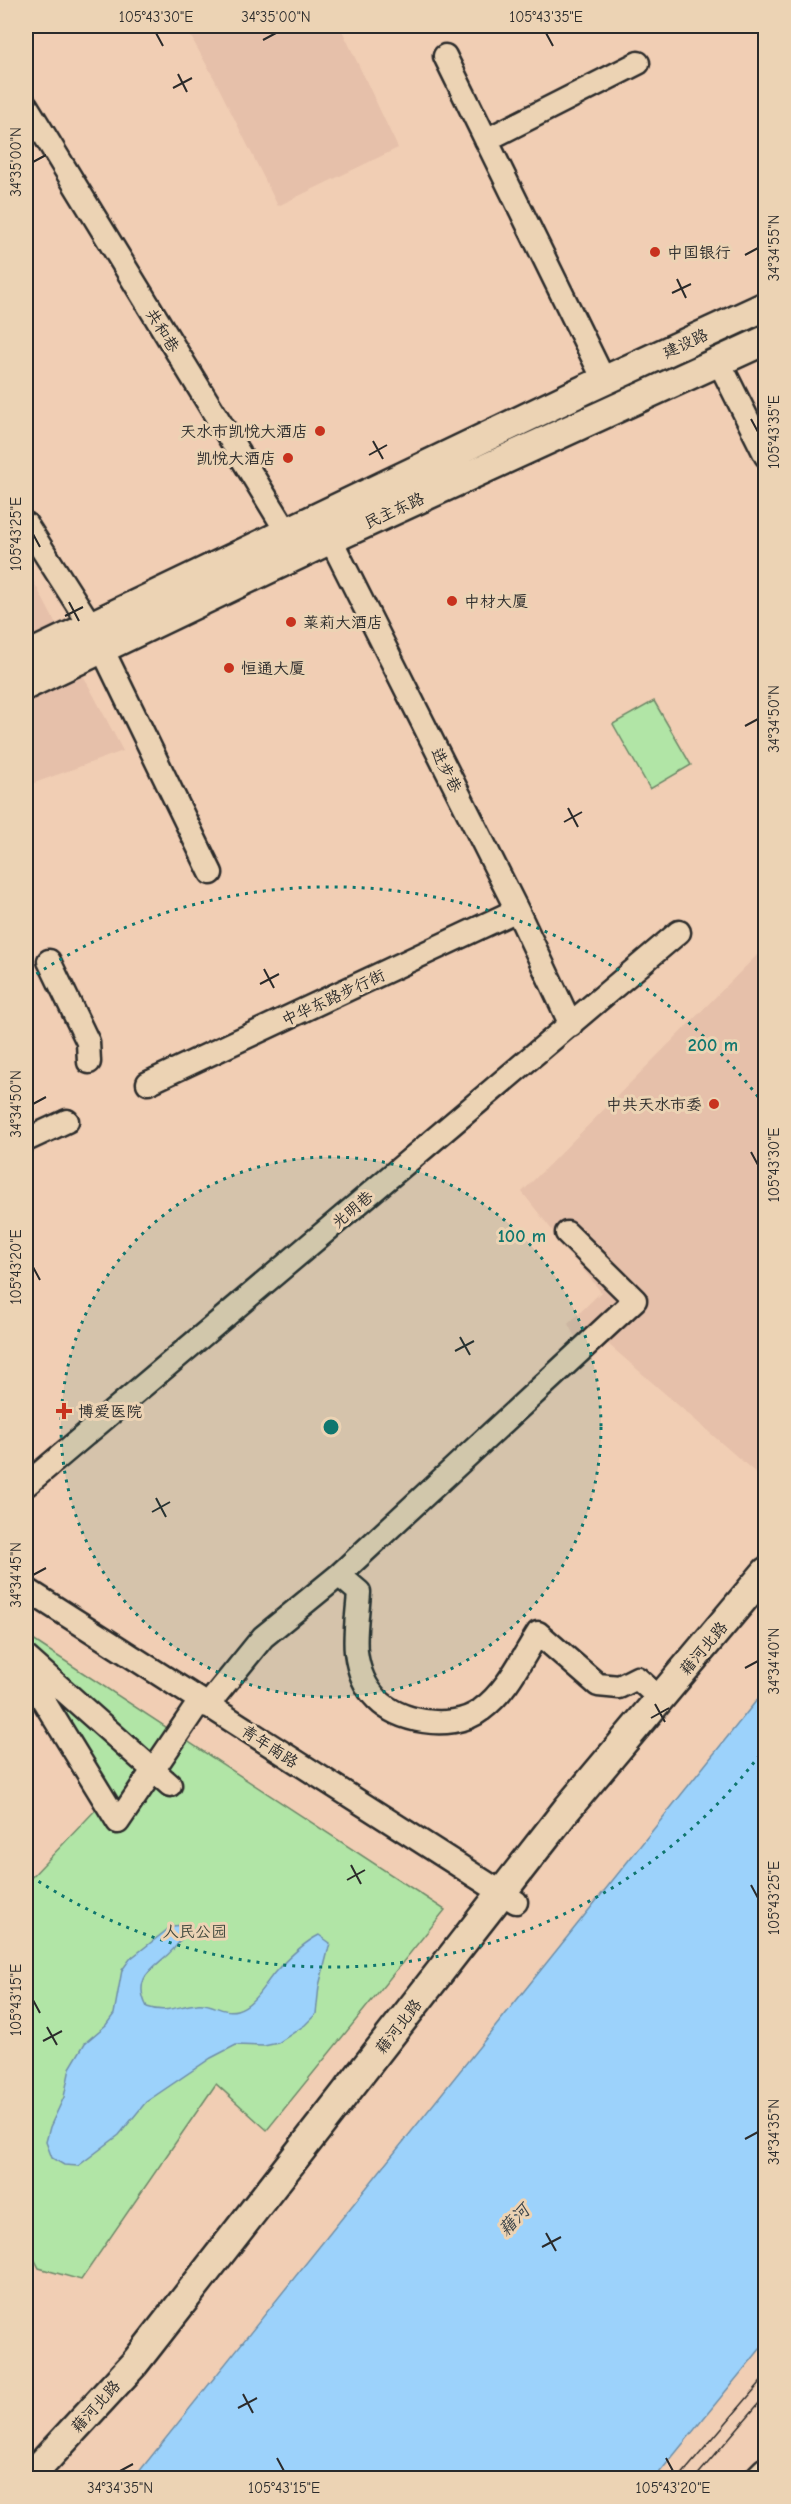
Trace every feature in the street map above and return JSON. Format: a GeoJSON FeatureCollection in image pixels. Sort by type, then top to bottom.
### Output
{"type":"FeatureCollection","features":[{"type":"Feature","properties":{"kind":"main road","name":"建设路"},"geometry":{"type":"LineString","coordinates":[[604,380],[765,306]]}},
{"type":"Feature","properties":{"kind":"main road","name":"民主东路"},"geometry":{"type":"LineString","coordinates":[[325,528],[719,362],[765,340]]}},
{"type":"Feature","properties":{"kind":"main road","name":"民主东路"},"geometry":{"type":"LineString","coordinates":[[26,685],[96,637],[325,528],[604,380]]}},
{"type":"Feature","properties":{"kind":"main road","name":"民主东路"},"geometry":{"type":"LineString","coordinates":[[26,657],[96,637]]}},
{"type":"Feature","properties":{"kind":"main road","name":"藉河北路"},"geometry":{"type":"LineString","coordinates":[[52,2478],[147,2375],[508,1898],[567,1809],[765,1572]]}},
{"type":"Feature","properties":{"kind":"main road","name":"藉河北路"},"geometry":{"type":"LineString","coordinates":[[29,2478],[134,2364],[508,1898],[580,1820],[765,1599]]}},
{"type":"Feature","properties":{"kind":"main road"},"geometry":{"type":"LineString","coordinates":[[760,2478],[765,2472]]}},
{"type":"Feature","properties":{"kind":"street"},"geometry":{"type":"LineString","coordinates":[[445,56],[604,380]]}},
{"type":"Feature","properties":{"kind":"street"},"geometry":{"type":"LineString","coordinates":[[486,140],[638,63]]}},
{"type":"Feature","properties":{"kind":"street","name":"共和巷"},"geometry":{"type":"LineString","coordinates":[[26,105],[294,543]]}},
{"type":"Feature","properties":{"kind":"street"},"geometry":{"type":"LineString","coordinates":[[719,362],[765,456]]}},
{"type":"Feature","properties":{"kind":"street"},"geometry":{"type":"LineString","coordinates":[[26,524],[96,637],[211,873]]}},
{"type":"Feature","properties":{"kind":"street","name":"进步巷"},"geometry":{"type":"LineString","coordinates":[[325,528],[517,910],[571,1025]]}},
{"type":"Feature","properties":{"kind":"street","name":"中华东路步行街"},"geometry":{"type":"LineString","coordinates":[[148,1083],[517,910]]}},
{"type":"Feature","properties":{"kind":"street","name":"光明巷"},"geometry":{"type":"LineString","coordinates":[[26,1485],[680,932]]}},
{"type":"Feature","properties":{"kind":"street"},"geometry":{"type":"LineString","coordinates":[[49,961],[88,1042],[89,1062]]}},
{"type":"Feature","properties":{"kind":"street"},"geometry":{"type":"LineString","coordinates":[[26,1140],[67,1121]]}},
{"type":"Feature","properties":{"kind":"street"},"geometry":{"type":"LineString","coordinates":[[27,1679],[118,1822],[162,1777],[203,1704],[264,1637],[339,1575],[635,1300],[567,1233]]}},
{"type":"Feature","properties":{"kind":"street"},"geometry":{"type":"LineString","coordinates":[[339,1575],[359,1592],[356,1651],[365,1684],[385,1708],[418,1720],[432,1722],[444,1722],[479,1712],[498,1696],[538,1634],[598,1685],[619,1687],[637,1678],[660,1699]]}},
{"type":"Feature","properties":{"kind":"street","name":"青年南路"},"geometry":{"type":"LineString","coordinates":[[26,1589],[508,1898]]}},
{"type":"Feature","properties":{"kind":"street"},"geometry":{"type":"LineString","coordinates":[[26,1657],[162,1777]]}},
{"type":"Feature","properties":{"kind":"shaded area"},"geometry":{"type":"Polygon","coordinates":[[[185,26],[340,26],[398,148],[278,206],[215,80],[185,26]]]}},
{"type":"Feature","properties":{"kind":"shaded area"},"geometry":{"type":"Polygon","coordinates":[[[26,567],[123,751],[26,786],[26,567]]]}},
{"type":"Feature","properties":{"kind":"shaded area"},"geometry":{"type":"Polygon","coordinates":[[[764,948],[766,949],[765,1481],[607,1343],[588,1361],[568,1324],[601,1292],[522,1192],[764,948]]]}},
{"type":"Feature","properties":{"kind":"green space"},"geometry":{"type":"Polygon","coordinates":[[[654,701],[691,765],[650,789],[613,724],[654,701]]]}},
{"type":"Feature","properties":{"kind":"green space","name":"人民公园"},"geometry":{"type":"Polygon","coordinates":[[[30,1638],[445,1910],[267,2130],[216,2084],[81,2280],[39,2268],[26,2243],[26,1883],[106,1799],[26,1667],[26,1640],[30,1638]]]}},
{"type":"Feature","properties":{"kind":"water","name":"藉河"},"geometry":{"type":"Polygon","coordinates":[[[765,1690],[765,2343],[655,2478],[134,2478],[765,1690]]]}},
{"type":"Feature","properties":{"kind":"water"},"geometry":{"type":"Polygon","coordinates":[[[185,1925],[181,1939],[175,1948],[152,1969],[142,1984],[142,1995],[147,2007],[166,2010],[202,2004],[232,2011],[243,2008],[254,1999],[291,1956],[319,1935],[330,1943],[319,1986],[316,2014],[305,2025],[278,2043],[264,2046],[236,2045],[211,2058],[146,2102],[119,2135],[78,2166],[64,2165],[52,2158],[46,2142],[50,2127],[64,2097],[70,2068],[85,2043],[106,2025],[114,2014],[122,1970],[130,1959],[172,1926],[185,1925]]]}},
{"type":"Feature","properties":{"kind":"tram line"},"geometry":{"type":"LineString","coordinates":[[679,2478],[766,2376]]}},
{"type":"Feature","properties":{"kind":"tram line"},"geometry":{"type":"LineString","coordinates":[[695,2478],[766,2395]]}},
{"type":"Feature","properties":{"kind":"place","name":"中国银行"},"geometry":{"type":"Point","coordinates":[655,252]}},
{"type":"Feature","properties":{"kind":"place","name":"天水市凯悦大酒店"},"geometry":{"type":"Point","coordinates":[320,431]}},
{"type":"Feature","properties":{"kind":"place","name":"凯悦大酒店"},"geometry":{"type":"Point","coordinates":[288,458]}},
{"type":"Feature","properties":{"kind":"place","name":"中材大厦"},"geometry":{"type":"Point","coordinates":[452,601]}},
{"type":"Feature","properties":{"kind":"place","name":"莱莉大酒店"},"geometry":{"type":"Point","coordinates":[291,622]}},
{"type":"Feature","properties":{"kind":"place","name":"恒通大厦"},"geometry":{"type":"Point","coordinates":[229,668]}},
{"type":"Feature","properties":{"kind":"place","name":"中共天水市委"},"geometry":{"type":"Point","coordinates":[714,1104]}},
{"type":"Feature","properties":{"kind":"place","name":"博爱医院"},"geometry":{"type":"Point","coordinates":[64,1411]}}]}
